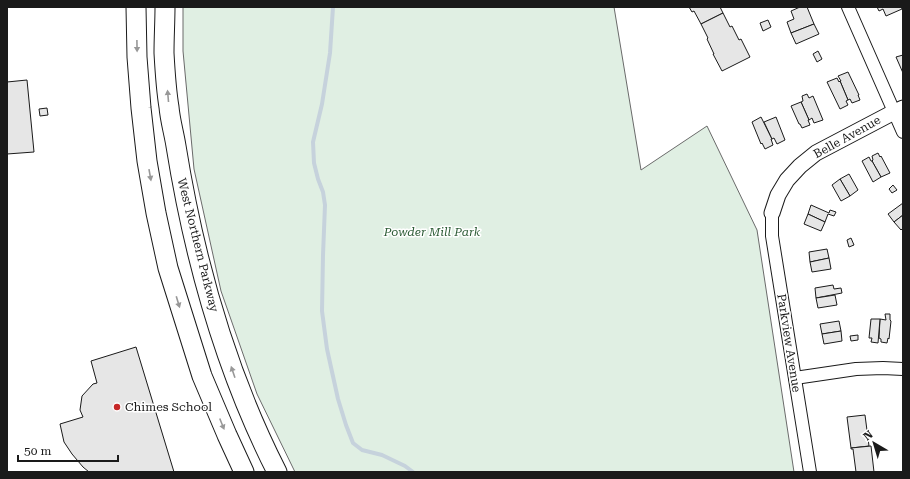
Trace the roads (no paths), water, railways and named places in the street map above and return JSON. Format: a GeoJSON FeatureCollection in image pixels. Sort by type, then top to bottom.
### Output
{"type":"FeatureCollection","features":[{"type":"Feature","properties":{"kind":"main road"},"geometry":{"type":"LineString","coordinates":[[136,7],[137,57],[147,161],[168,268],[202,376],[226,435],[244,472]]}},
{"type":"Feature","properties":{"kind":"main road","name":"West Northern Parkway"},"geometry":{"type":"LineString","coordinates":[[165,7],[164,51],[169,108],[182,184],[201,270],[236,378],[253,422],[277,472]]}},
{"type":"Feature","properties":{"kind":"street"},"geometry":{"type":"LineString","coordinates":[[848,7],[898,110],[903,132]]}},
{"type":"Feature","properties":{"kind":"street","name":"Belle Avenue"},"geometry":{"type":"LineString","coordinates":[[772,214],[778,195],[787,180],[800,166],[816,153],[898,110]]}},
{"type":"Feature","properties":{"kind":"street","name":"Parkview Avenue"},"geometry":{"type":"LineString","coordinates":[[772,214],[772,236],[810,472]]}},
{"type":"Feature","properties":{"kind":"street"},"geometry":{"type":"LineString","coordinates":[[795,378],[856,369],[903,369]]}},
{"type":"Feature","properties":{"kind":"waterway"},"geometry":{"type":"LineString","coordinates":[[333,7],[330,53],[322,104],[313,142],[314,163],[323,192],[325,205],[322,311],[327,349],[338,399],[353,443],[362,450],[382,455],[405,466],[413,472]]}},
{"type":"Feature","properties":{"kind":"place","name":"Chimes School"},"geometry":{"type":"Point","coordinates":[117,407]}},
{"type":"Feature","properties":{"kind":"park label","name":"Powder Mill Park"},"geometry":{"type":"Point","coordinates":[432,232]}}]}
